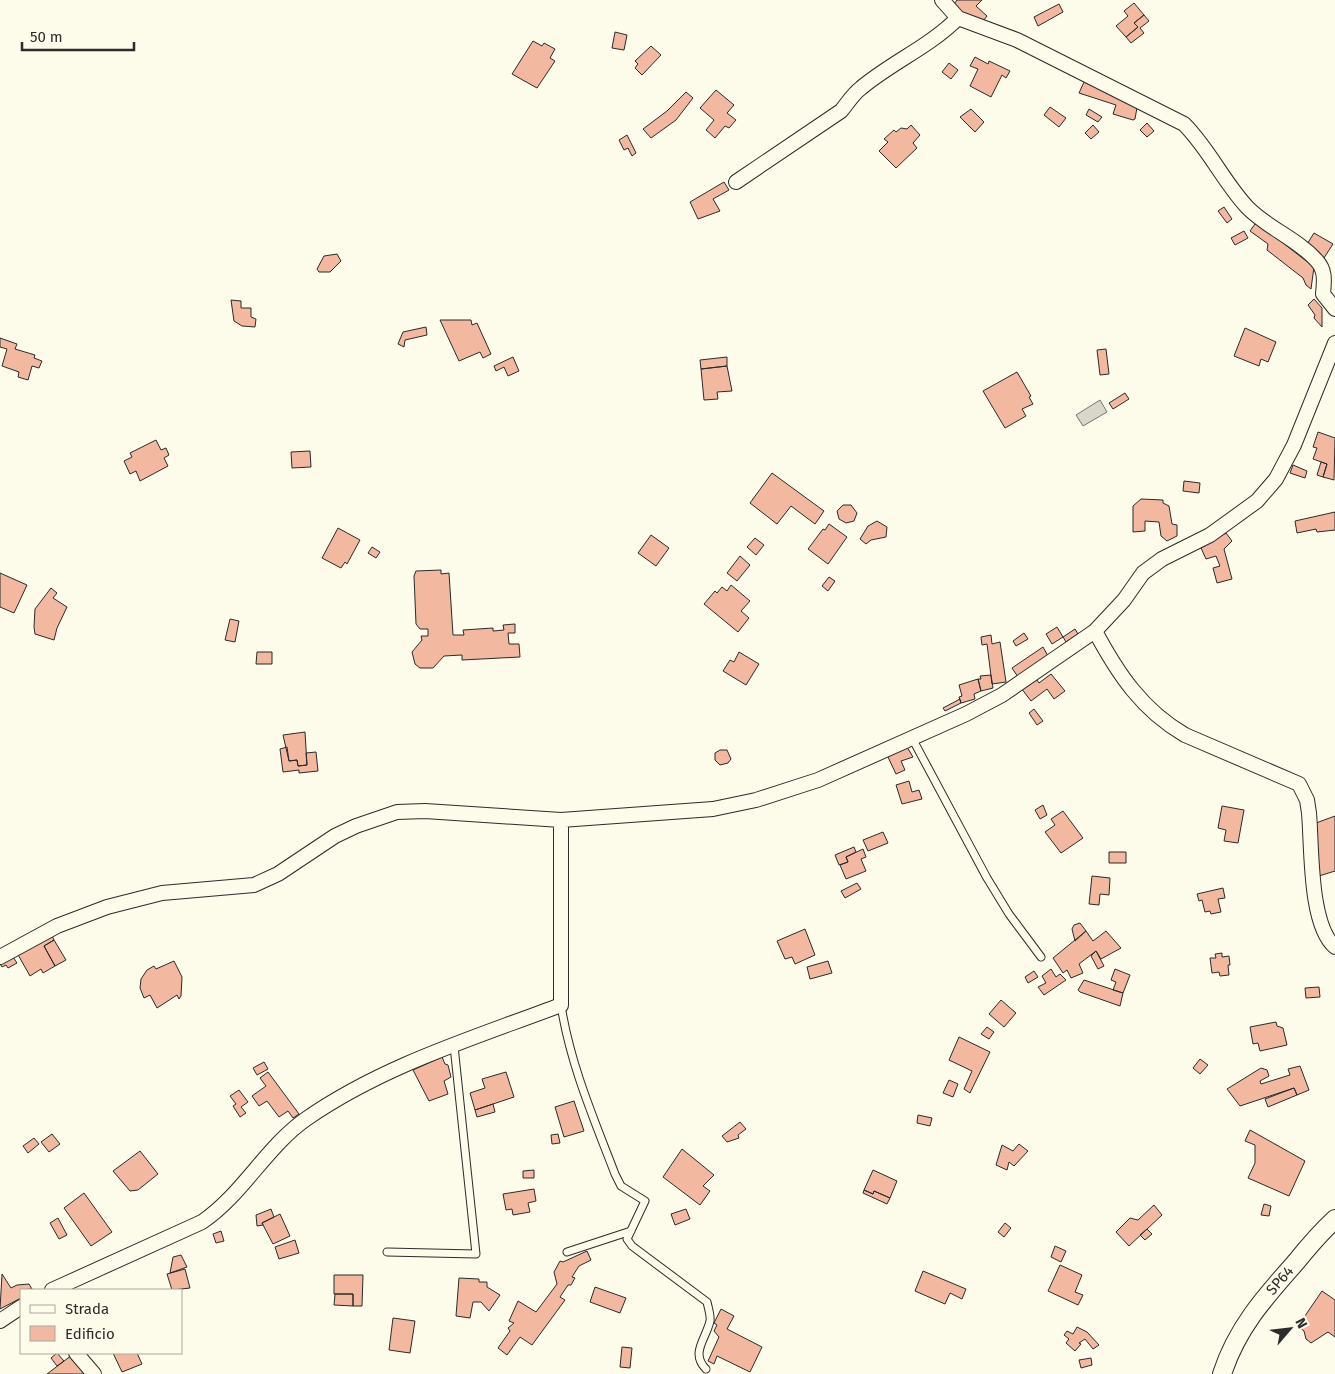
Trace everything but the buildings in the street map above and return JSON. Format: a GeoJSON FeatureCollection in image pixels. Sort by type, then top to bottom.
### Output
{"type":"FeatureCollection","features":[{"type":"Feature","properties":{"kind":"street"},"geometry":{"type":"LineString","coordinates":[[942,0],[958,18],[1017,40],[1184,124],[1200,141],[1225,181],[1247,207],[1317,261],[1324,276],[1323,294],[1335,309]]}},
{"type":"Feature","properties":{"kind":"street"},"geometry":{"type":"LineString","coordinates":[[736,182],[841,112],[850,98],[861,88],[889,67],[934,41],[958,18]]}},
{"type":"Feature","properties":{"kind":"street"},"geometry":{"type":"LineString","coordinates":[[0,957],[56,926],[107,907],[162,893],[254,885],[278,874],[335,836],[356,826],[397,812],[425,811],[560,820],[713,809],[756,800],[818,780],[912,738],[1002,695],[1096,631],[1124,600],[1143,573],[1162,559],[1210,535],[1239,516],[1257,501],[1276,479],[1294,445],[1335,343]]}},
{"type":"Feature","properties":{"kind":"street"},"geometry":{"type":"LineString","coordinates":[[1096,631],[1115,668],[1130,689],[1149,710],[1168,725],[1186,735],[1299,784],[1307,800],[1309,813],[1317,913],[1326,935],[1335,947]]}},
{"type":"Feature","properties":{"kind":"street"},"geometry":{"type":"LineString","coordinates":[[54,1289],[202,1222],[221,1209],[281,1140],[306,1119],[370,1080],[414,1060],[561,1005],[560,820]]}},
{"type":"Feature","properties":{"kind":"street","name":"SP64"},"geometry":{"type":"LineString","coordinates":[[1222,1374],[1231,1348],[1247,1320],[1271,1290],[1335,1219]]}},
{"type":"Feature","properties":{"kind":"street"},"geometry":{"type":"LineString","coordinates":[[0,1321],[20,1309]]}},
{"type":"Feature","properties":{"kind":"street"},"geometry":{"type":"LineString","coordinates":[[77,1354],[94,1374]]}},
{"type":"Feature","properties":{"kind":"lane"},"geometry":{"type":"LineString","coordinates":[[912,738],[987,878],[1009,914],[1041,957]]}},
{"type":"Feature","properties":{"kind":"lane"},"geometry":{"type":"LineString","coordinates":[[561,1005],[566,1036],[580,1080],[615,1174],[621,1186],[645,1201],[627,1239],[632,1246],[707,1302],[710,1320],[698,1351],[700,1363],[706,1369]]}},
{"type":"Feature","properties":{"kind":"lane"},"geometry":{"type":"LineString","coordinates":[[387,1252],[476,1254],[454,1046]]}},
{"type":"Feature","properties":{"kind":"lane"},"geometry":{"type":"LineString","coordinates":[[567,1252],[631,1232]]}},
{"type":"Feature","properties":{"kind":"shaded area"},"geometry":{"type":"Polygon","coordinates":[[[1100,400],[1107,412],[1083,426],[1076,415],[1100,400]]]}}]}
